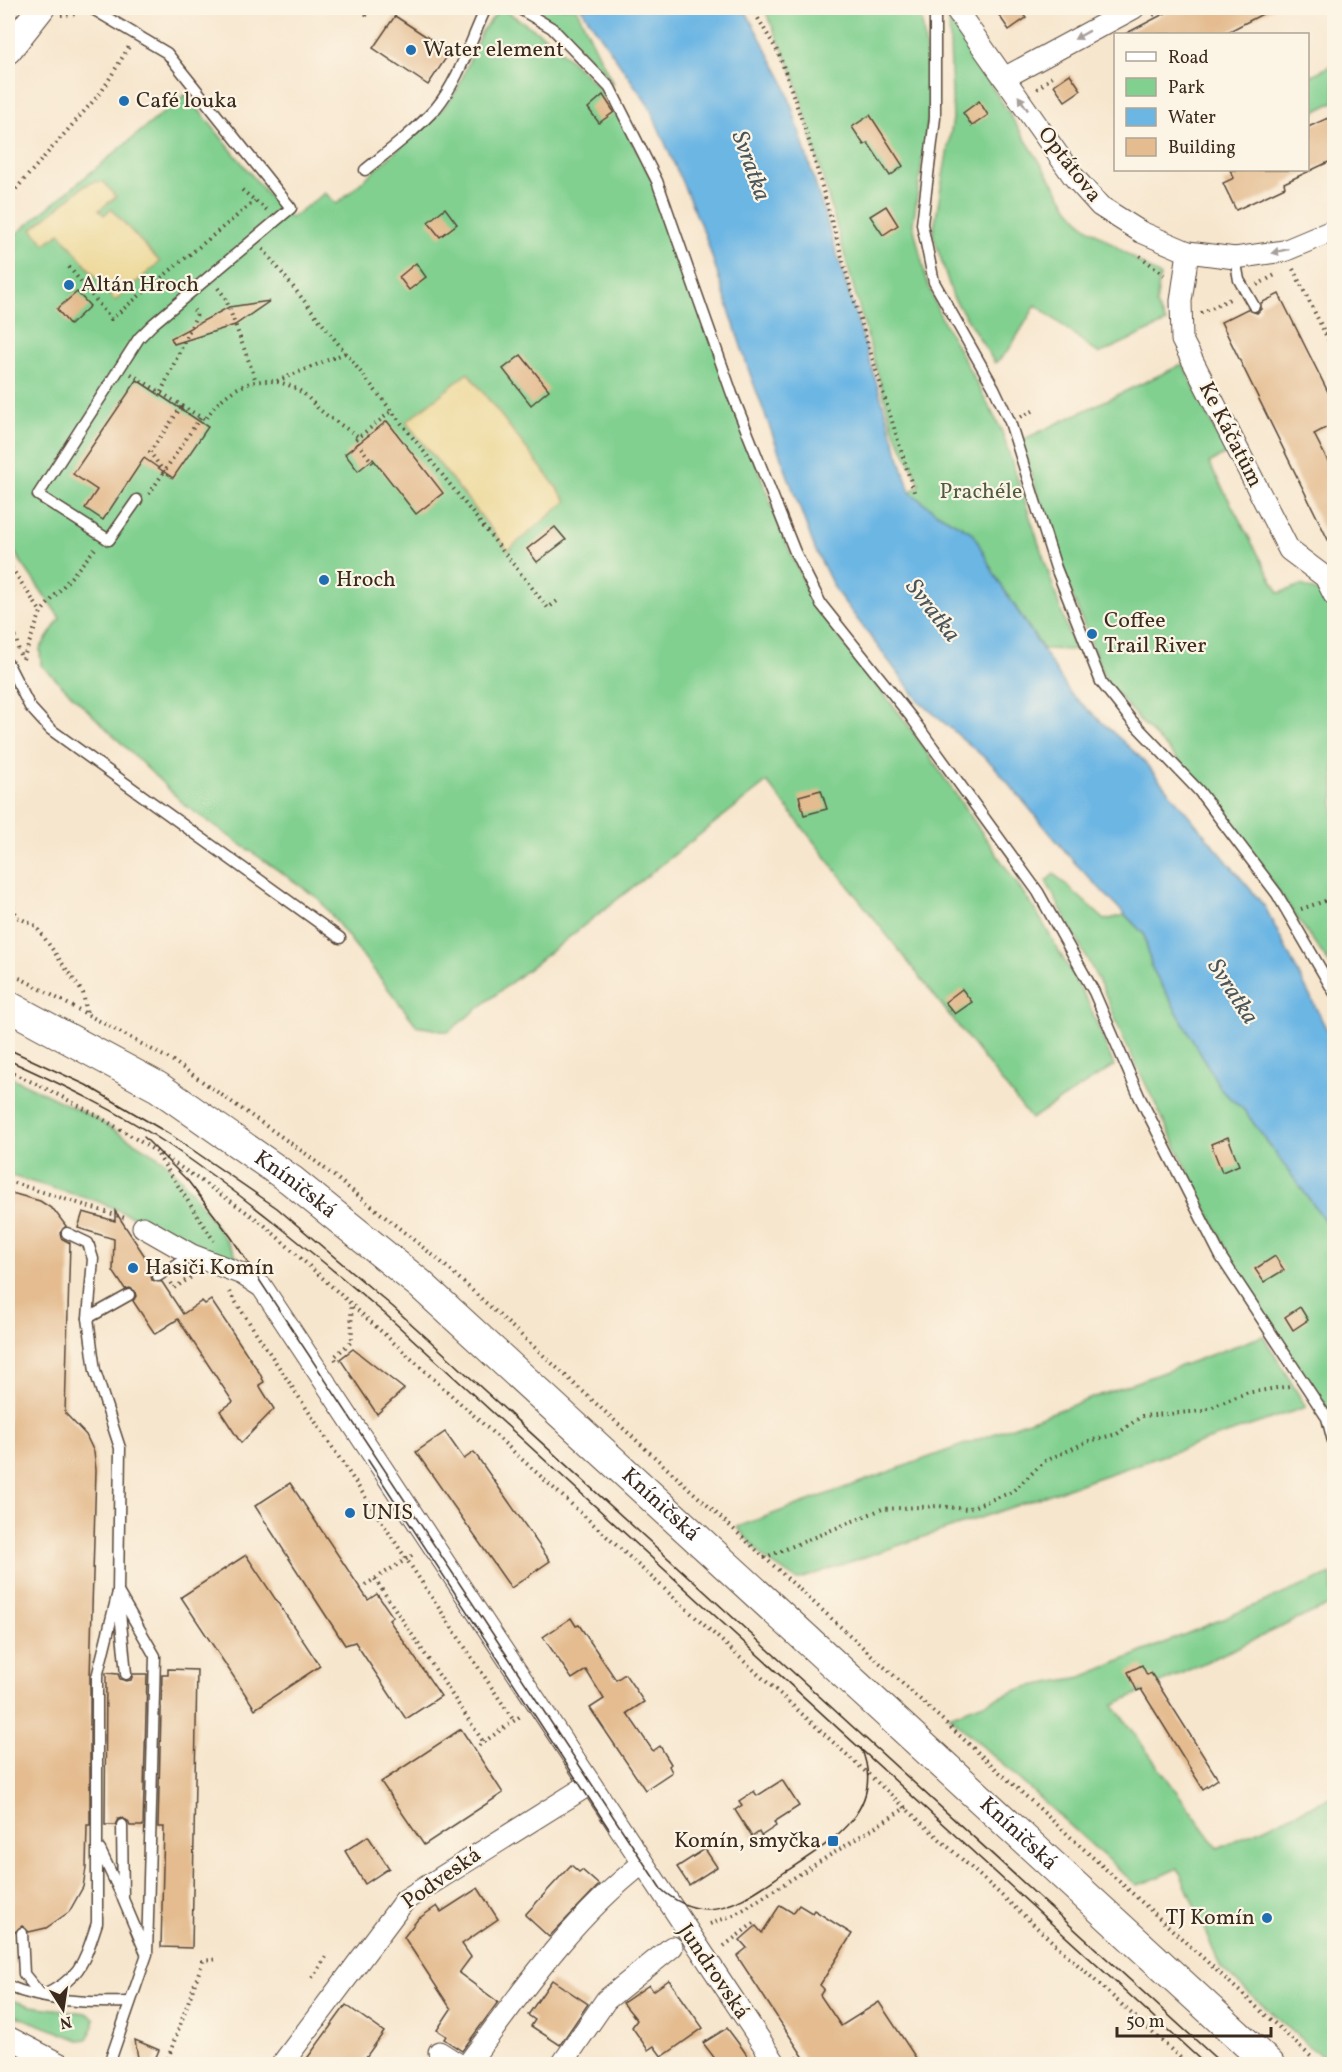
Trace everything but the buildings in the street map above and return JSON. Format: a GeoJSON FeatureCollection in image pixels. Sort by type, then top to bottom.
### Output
{"type":"FeatureCollection","features":[{"type":"Feature","properties":{"kind":"main road","name":"Kníničská"},"geometry":{"type":"LineString","coordinates":[[8,1006],[158,1087],[291,1180],[420,1284],[1269,2064]]}},
{"type":"Feature","properties":{"kind":"street"},"geometry":{"type":"LineString","coordinates":[[8,50],[40,8]]}},
{"type":"Feature","properties":{"kind":"street","name":"Optátova"},"geometry":{"type":"LineString","coordinates":[[955,8],[1067,167],[1097,204],[1141,232],[1188,252],[1235,258],[1284,251],[1335,230]]}},
{"type":"Feature","properties":{"kind":"street"},"geometry":{"type":"LineString","coordinates":[[1004,78],[1134,8]]}},
{"type":"Feature","properties":{"kind":"street","name":"Ke Káčatům"},"geometry":{"type":"LineString","coordinates":[[1188,252],[1181,301],[1182,340],[1289,550],[1325,577],[1335,595]]}},
{"type":"Feature","properties":{"kind":"street"},"geometry":{"type":"LineString","coordinates":[[136,1223],[196,1264],[223,1276]]}},
{"type":"Feature","properties":{"kind":"street","name":"Jundrovská"},"geometry":{"type":"LineString","coordinates":[[223,1276],[242,1274],[262,1287],[776,2064]]}},
{"type":"Feature","properties":{"kind":"street","name":"Podveská"},"geometry":{"type":"LineString","coordinates":[[282,2064],[405,1900],[590,1784]]}},
{"type":"Feature","properties":{"kind":"street"},"geometry":{"type":"LineString","coordinates":[[468,2064],[533,1975],[621,1879],[647,1871]]}},
{"type":"Feature","properties":{"kind":"street"},"geometry":{"type":"LineString","coordinates":[[562,2064],[606,2000],[672,1947]]}},
{"type":"Feature","properties":{"kind":"street"},"geometry":{"type":"LineString","coordinates":[[13,2044],[60,2064]]}},
{"type":"Feature","properties":{"kind":"street"},"geometry":{"type":"LineString","coordinates":[[439,2052],[458,2064]]}},
{"type":"Feature","properties":{"kind":"lane"},"geometry":{"type":"LineString","coordinates":[[91,8],[167,54],[291,208],[184,297],[139,338],[38,495],[110,540],[137,500]]}},
{"type":"Feature","properties":{"kind":"lane"},"geometry":{"type":"LineString","coordinates":[[366,170],[410,133],[437,106],[456,74],[486,8]]}},
{"type":"Feature","properties":{"kind":"lane"},"geometry":{"type":"LineString","coordinates":[[518,8],[552,28],[610,88],[657,181],[732,394],[795,552],[821,604],[911,717],[1038,892],[1094,992],[1139,1096],[1221,1257],[1327,1418],[1335,1445]]}},
{"type":"Feature","properties":{"kind":"lane"},"geometry":{"type":"LineString","coordinates":[[935,8],[935,118],[922,224],[934,282],[994,388],[1010,422],[1056,568],[1101,682],[1132,722],[1199,790],[1277,894],[1335,992]]}},
{"type":"Feature","properties":{"kind":"lane"},"geometry":{"type":"LineString","coordinates":[[1235,258],[1239,280],[1254,306]]}},
{"type":"Feature","properties":{"kind":"lane"},"geometry":{"type":"LineString","coordinates":[[8,664],[30,707],[50,729],[340,938]]}},
{"type":"Feature","properties":{"kind":"lane"},"geometry":{"type":"LineString","coordinates":[[67,1233],[88,1243],[93,1259],[88,1318],[95,1371],[120,1448],[118,1592],[126,1674]]}},
{"type":"Feature","properties":{"kind":"lane"},"geometry":{"type":"LineString","coordinates":[[161,1274],[196,1264]]}},
{"type":"Feature","properties":{"kind":"lane"},"geometry":{"type":"LineString","coordinates":[[88,1318],[129,1295]]}},
{"type":"Feature","properties":{"kind":"lane"},"geometry":{"type":"LineString","coordinates":[[42,1996],[66,1985],[84,1961],[97,1923],[97,1677],[118,1592]]}},
{"type":"Feature","properties":{"kind":"lane"},"geometry":{"type":"LineString","coordinates":[[108,2064],[147,1954],[155,1656],[118,1592]]}},
{"type":"Feature","properties":{"kind":"lane"},"geometry":{"type":"LineString","coordinates":[[122,1825],[123,1899]]}},
{"type":"Feature","properties":{"kind":"lane"},"geometry":{"type":"LineString","coordinates":[[98,1846],[147,1954]]}},
{"type":"Feature","properties":{"kind":"lane"},"geometry":{"type":"LineString","coordinates":[[22,1933],[24,1974],[42,1996]]}},
{"type":"Feature","properties":{"kind":"lane"},"geometry":{"type":"LineString","coordinates":[[8,1986],[22,1993],[87,2003],[130,2002]]}},
{"type":"Feature","properties":{"kind":"path"},"geometry":{"type":"LineString","coordinates":[[366,16],[369,8]]}},
{"type":"Feature","properties":{"kind":"path"},"geometry":{"type":"LineString","coordinates":[[752,8],[779,54],[809,141],[852,293],[915,495]]}},
{"type":"Feature","properties":{"kind":"path"},"geometry":{"type":"LineString","coordinates":[[8,198],[102,91],[136,36]]}},
{"type":"Feature","properties":{"kind":"path"},"geometry":{"type":"LineString","coordinates":[[242,190],[277,219]]}},
{"type":"Feature","properties":{"kind":"path"},"geometry":{"type":"LineString","coordinates":[[69,267],[111,319],[255,201]]}},
{"type":"Feature","properties":{"kind":"path"},"geometry":{"type":"LineString","coordinates":[[255,238],[548,608],[560,599]]}},
{"type":"Feature","properties":{"kind":"path"},"geometry":{"type":"LineString","coordinates":[[1284,251],[1335,351]]}},
{"type":"Feature","properties":{"kind":"path"},"geometry":{"type":"LineString","coordinates":[[208,277],[225,297],[256,381]]}},
{"type":"Feature","properties":{"kind":"path"},"geometry":{"type":"LineString","coordinates":[[161,392],[197,314],[184,297]]}},
{"type":"Feature","properties":{"kind":"path"},"geometry":{"type":"LineString","coordinates":[[274,382],[345,353]]}},
{"type":"Feature","properties":{"kind":"path"},"geometry":{"type":"LineString","coordinates":[[120,367],[205,420],[226,394],[256,381],[274,382],[299,390],[319,410],[359,437]]}},
{"type":"Feature","properties":{"kind":"path"},"geometry":{"type":"LineString","coordinates":[[164,472],[150,452],[182,406]]}},
{"type":"Feature","properties":{"kind":"path"},"geometry":{"type":"LineString","coordinates":[[373,463],[355,440],[392,411]]}},
{"type":"Feature","properties":{"kind":"path"},"geometry":{"type":"LineString","coordinates":[[137,500],[142,504],[200,417]]}},
{"type":"Feature","properties":{"kind":"path"},"geometry":{"type":"LineString","coordinates":[[8,607],[22,663],[41,612],[105,537]]}},
{"type":"Feature","properties":{"kind":"path"},"geometry":{"type":"LineString","coordinates":[[8,563],[41,612]]}},
{"type":"Feature","properties":{"kind":"path"},"geometry":{"type":"LineString","coordinates":[[8,871],[11,901],[17,916],[36,926],[83,993],[87,1014]]}},
{"type":"Feature","properties":{"kind":"path"},"geometry":{"type":"LineString","coordinates":[[1288,913],[1335,898]]}},
{"type":"Feature","properties":{"kind":"path"},"geometry":{"type":"LineString","coordinates":[[8,1071],[96,1113],[157,1154],[188,1171],[262,1223],[907,1807],[1184,2063]]}},
{"type":"Feature","properties":{"kind":"path"},"geometry":{"type":"LineString","coordinates":[[157,1154],[213,1237],[223,1276],[514,1721]]}},
{"type":"Feature","properties":{"kind":"path"},"geometry":{"type":"LineString","coordinates":[[8,1180],[94,1206],[136,1223]]}},
{"type":"Feature","properties":{"kind":"path"},"geometry":{"type":"LineString","coordinates":[[161,1274],[174,1288],[196,1264]]}},
{"type":"Feature","properties":{"kind":"path"},"geometry":{"type":"LineString","coordinates":[[340,1367],[334,1357],[352,1341],[351,1303]]}},
{"type":"Feature","properties":{"kind":"path"},"geometry":{"type":"LineString","coordinates":[[764,1558],[882,1509],[939,1506],[967,1509],[1011,1492],[1045,1461],[1089,1442],[1117,1434],[1143,1416],[1203,1411],[1246,1393],[1304,1384]]}},
{"type":"Feature","properties":{"kind":"path"},"geometry":{"type":"LineString","coordinates":[[360,1588],[431,1544]]}},
{"type":"Feature","properties":{"kind":"path"},"geometry":{"type":"LineString","coordinates":[[375,1579],[484,1743]]}},
{"type":"Feature","properties":{"kind":"path"},"geometry":{"type":"LineString","coordinates":[[704,1915],[710,1924],[736,1914],[907,1807]]}},
{"type":"Feature","properties":{"kind":"path"},"geometry":{"type":"LineString","coordinates":[[724,1946],[754,1923]]}},
{"type":"Feature","properties":{"kind":"path"},"geometry":{"type":"LineString","coordinates":[[312,1978],[326,1957]]}},
{"type":"Feature","properties":{"kind":"path"},"geometry":{"type":"LineString","coordinates":[[166,2064],[203,1961],[218,1959]]}},
{"type":"Feature","properties":{"kind":"green space","name":"Hroch"},"geometry":{"type":"Polygon","coordinates":[[[501,8],[546,37],[609,97],[654,183],[781,531],[815,607],[906,722],[1037,913],[1088,1002],[1114,1066],[1031,1119],[767,782],[448,1032],[417,1026],[319,899],[186,806],[41,665],[40,649],[60,618],[8,543],[8,230],[16,234],[186,94],[271,199],[291,218],[325,193],[337,204],[440,112],[457,90],[482,31],[501,8]]]}},
{"type":"Feature","properties":{"kind":"green space"},"geometry":{"type":"Polygon","coordinates":[[[530,8],[576,8],[614,86],[564,33],[530,8]]]}},
{"type":"Feature","properties":{"kind":"green space","name":"Prachéle"},"geometry":{"type":"Polygon","coordinates":[[[764,8],[920,8],[932,93],[913,224],[926,279],[938,311],[1001,429],[1074,650],[1043,649],[996,577],[973,533],[937,513],[910,492],[920,484],[893,428],[794,75],[764,8]]]}},
{"type":"Feature","properties":{"kind":"green space"},"geometry":{"type":"Polygon","coordinates":[[[949,19],[1069,208],[1084,225],[1160,276],[1156,305],[1166,323],[1099,354],[1036,305],[1008,351],[995,363],[953,297],[933,234],[953,119],[949,19]]]}},
{"type":"Feature","properties":{"kind":"green space"},"geometry":{"type":"Polygon","coordinates":[[[1334,64],[1334,102],[1309,114],[1309,76],[1334,64]]]}},
{"type":"Feature","properties":{"kind":"green space"},"geometry":{"type":"Polygon","coordinates":[[[1183,364],[1226,454],[1209,463],[1279,593],[1302,585],[1320,593],[1334,619],[1334,964],[1331,966],[1204,786],[1142,723],[1106,681],[1069,587],[1020,441],[1183,364]]]}},
{"type":"Feature","properties":{"kind":"green space"},"geometry":{"type":"Polygon","coordinates":[[[1054,874],[1105,920],[1125,915],[1144,934],[1152,968],[1222,1091],[1244,1110],[1334,1233],[1334,1420],[1304,1384],[1225,1246],[1124,1040],[1104,991],[1046,881],[1054,874]]]}},
{"type":"Feature","properties":{"kind":"green space"},"geometry":{"type":"Polygon","coordinates":[[[8,1076],[93,1117],[165,1161],[193,1193],[243,1265],[97,1201],[8,1175],[8,1076]]]}},
{"type":"Feature","properties":{"kind":"green space"},"geometry":{"type":"Polygon","coordinates":[[[1263,1336],[1306,1407],[797,1580],[764,1558],[737,1527],[1263,1336]]]}},
{"type":"Feature","properties":{"kind":"green space"},"geometry":{"type":"Polygon","coordinates":[[[1331,1574],[1333,1603],[1113,1705],[1218,1848],[1334,1796],[1334,2064],[1311,2048],[1221,1968],[1178,1868],[1136,1885],[949,1716],[1026,1687],[1082,1677],[1331,1574]]]}},
{"type":"Feature","properties":{"kind":"green space"},"geometry":{"type":"Polygon","coordinates":[[[8,1999],[31,2006],[86,2013],[94,2018],[94,2026],[87,2039],[80,2040],[8,2013],[8,1999]]]}},
{"type":"Feature","properties":{"kind":"sand"},"geometry":{"type":"Polygon","coordinates":[[[94,182],[104,182],[116,197],[99,210],[104,215],[111,209],[160,262],[115,301],[60,233],[45,244],[32,229],[84,186],[94,182]]]}},
{"type":"Feature","properties":{"kind":"sand"},"geometry":{"type":"Polygon","coordinates":[[[468,373],[567,501],[508,550],[406,422],[468,373]]]}},
{"type":"Feature","properties":{"kind":"water","name":"Svratka"},"geometry":{"type":"Polygon","coordinates":[[[581,8],[744,8],[784,82],[910,492],[937,513],[973,533],[996,577],[1070,693],[1141,758],[1265,907],[1334,1044],[1334,1233],[1244,1110],[1222,1091],[1152,968],[1144,934],[1075,863],[994,766],[919,701],[836,591],[815,549],[749,371],[705,235],[649,106],[581,8]]]}},
{"type":"Feature","properties":{"kind":"tram line"},"geometry":{"type":"LineString","coordinates":[[8,1049],[86,1085],[171,1135],[277,1208],[393,1307],[1222,2064]]}},
{"type":"Feature","properties":{"kind":"tram line"},"geometry":{"type":"LineString","coordinates":[[8,1060],[110,1110],[169,1145],[252,1205],[358,1291],[1205,2064]]}},
{"type":"Feature","properties":{"kind":"tram line"},"geometry":{"type":"LineString","coordinates":[[144,1137],[188,1181],[231,1237],[661,1889],[688,1906],[701,1909],[718,1908],[748,1896],[819,1850],[849,1823],[860,1807],[867,1790],[867,1770],[861,1748]]}},
{"type":"Feature","properties":{"kind":"tram line"},"geometry":{"type":"LineString","coordinates":[[368,1460],[609,1829]]}},
{"type":"Feature","properties":{"kind":"place","name":"Water element"},"geometry":{"type":"Point","coordinates":[411,50]}},
{"type":"Feature","properties":{"kind":"place","name":"Café louka"},"geometry":{"type":"Point","coordinates":[124,101]}},
{"type":"Feature","properties":{"kind":"place","name":"Altán Hroch"},"geometry":{"type":"Point","coordinates":[69,285]}},
{"type":"Feature","properties":{"kind":"place","name":"Hroch"},"geometry":{"type":"Point","coordinates":[324,580]}},
{"type":"Feature","properties":{"kind":"place","name":"Coffee Trail River"},"geometry":{"type":"Point","coordinates":[1092,634]}},
{"type":"Feature","properties":{"kind":"place","name":"Hasiči Komín"},"geometry":{"type":"Point","coordinates":[133,1268]}},
{"type":"Feature","properties":{"kind":"place","name":"UNIS"},"geometry":{"type":"Point","coordinates":[350,1513]}},
{"type":"Feature","properties":{"kind":"place","name":"Komín, smyčka"},"geometry":{"type":"Point","coordinates":[833,1841]}},
{"type":"Feature","properties":{"kind":"place","name":"TJ Komín"},"geometry":{"type":"Point","coordinates":[1267,1918]}}]}
